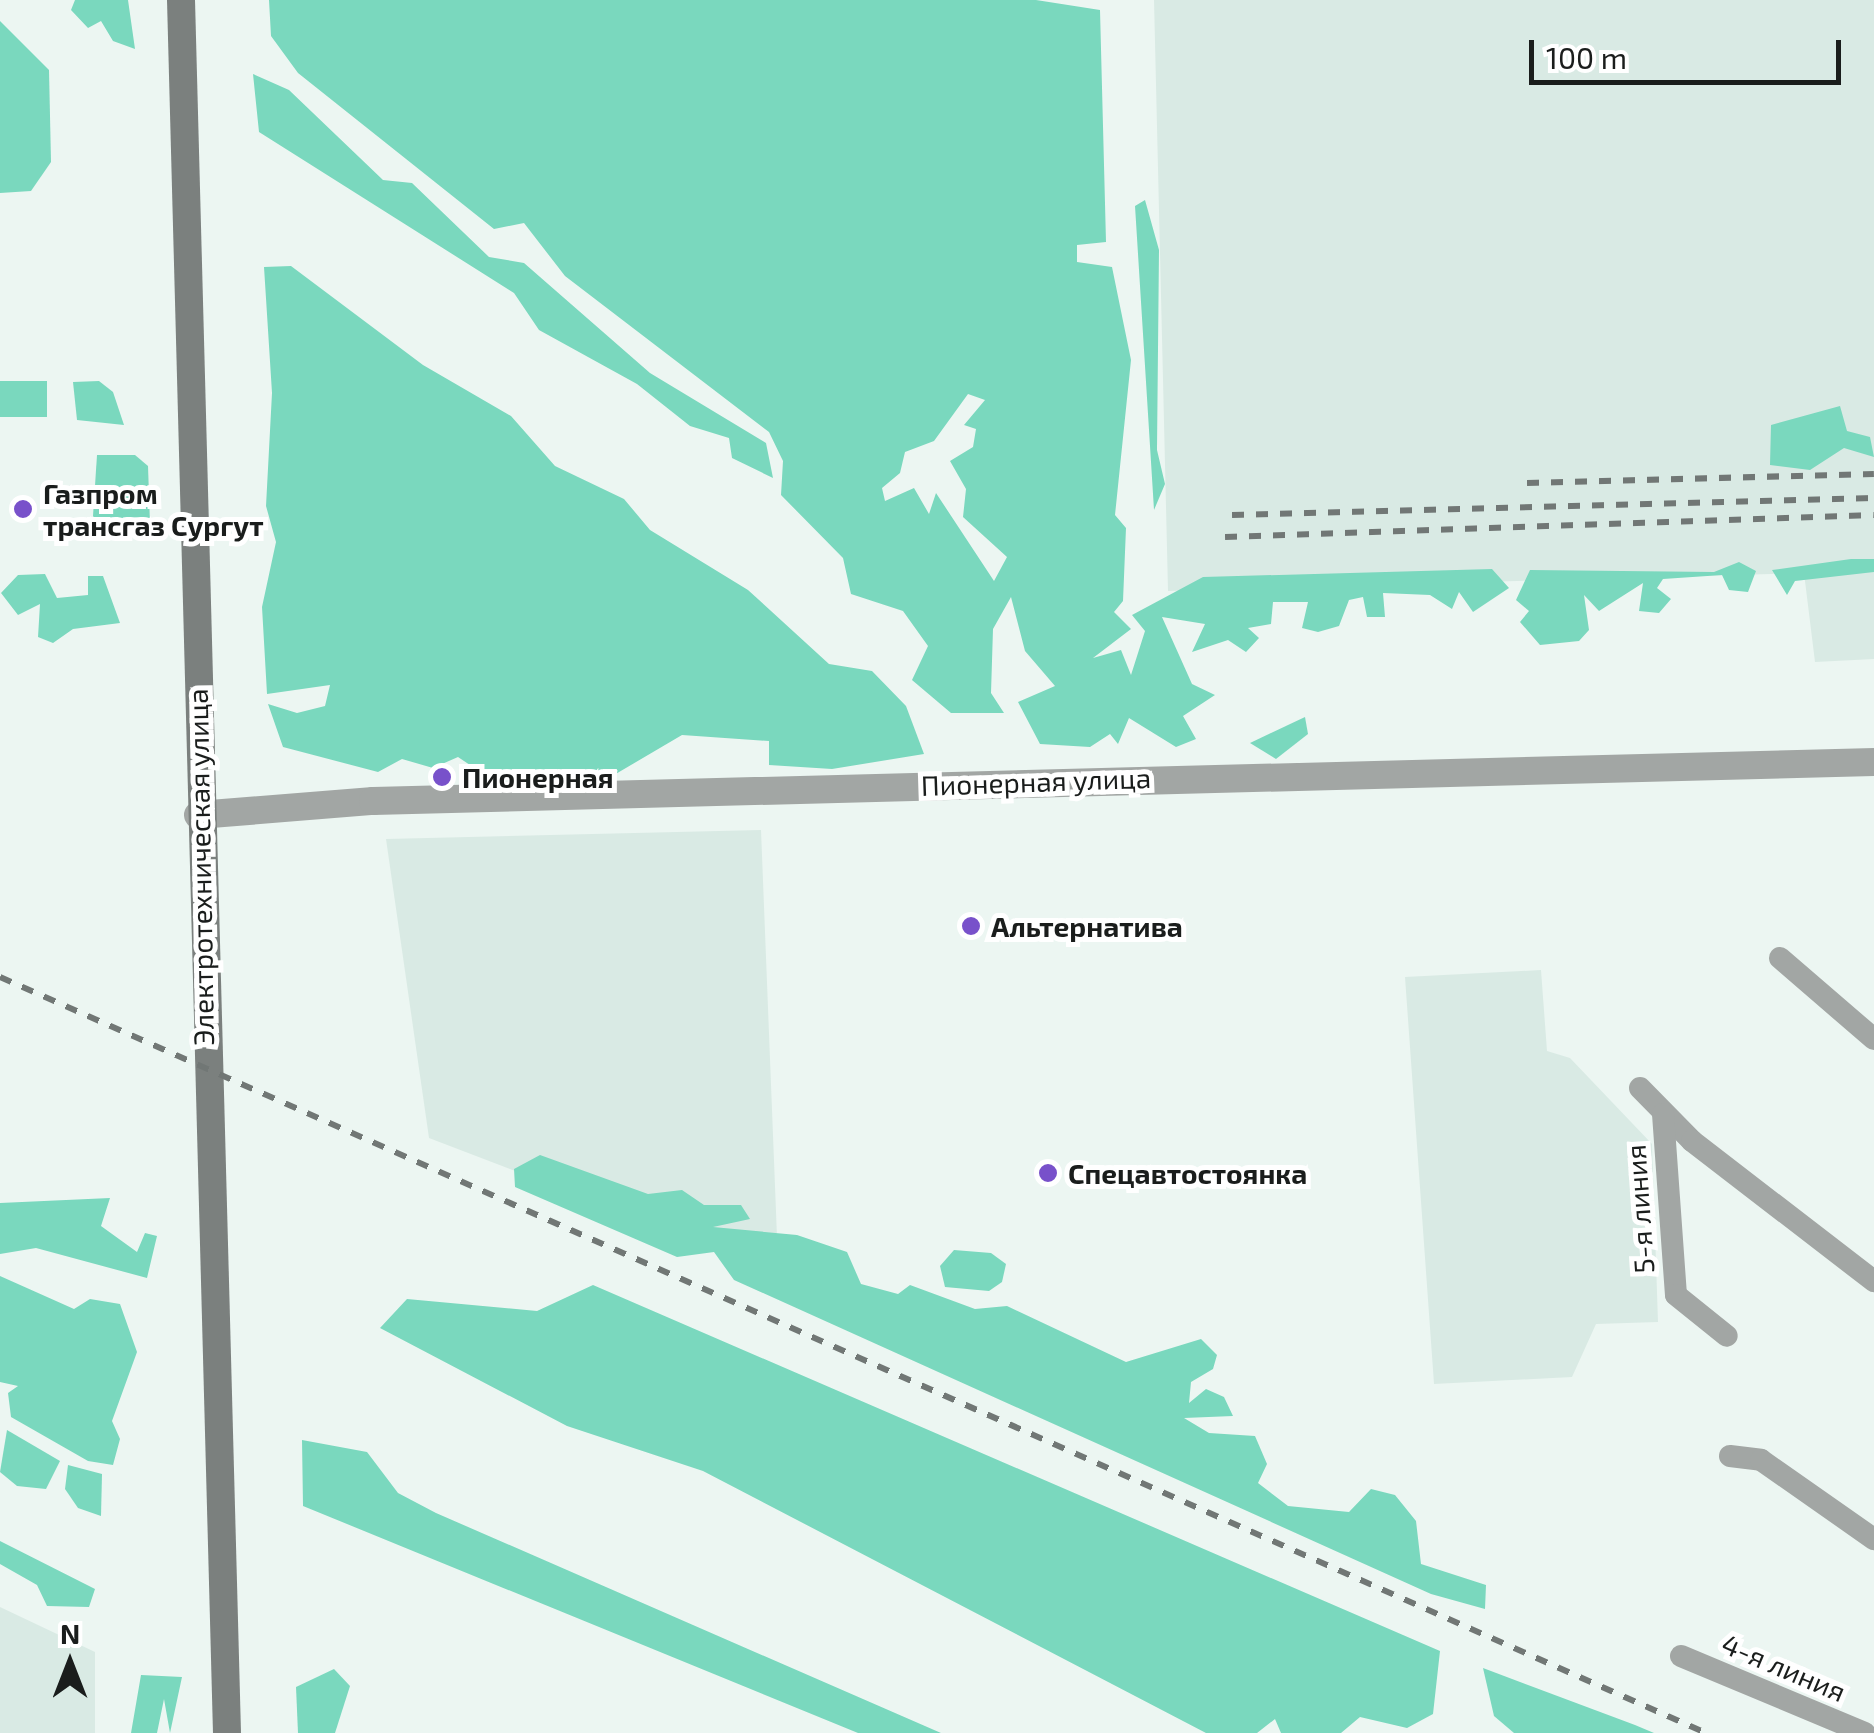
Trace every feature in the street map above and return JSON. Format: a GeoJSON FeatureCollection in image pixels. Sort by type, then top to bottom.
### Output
{"type":"FeatureCollection","features":[{"type":"Feature","properties":{"kind":"main road","name":"Электротехническая улица"},"geometry":{"type":"LineString","coordinates":[[182,0],[198,815],[226,1733]]}},
{"type":"Feature","properties":{"kind":"street","name":"Пионерная улица"},"geometry":{"type":"LineString","coordinates":[[198,815],[373,800],[1874,762]]}},
{"type":"Feature","properties":{"kind":"street"},"geometry":{"type":"LineString","coordinates":[[1780,958],[1874,1039]]}},
{"type":"Feature","properties":{"kind":"street"},"geometry":{"type":"LineString","coordinates":[[1640,1088],[1663,1114],[1874,1281]]}},
{"type":"Feature","properties":{"kind":"street","name":"5-я линия"},"geometry":{"type":"LineString","coordinates":[[1663,1114],[1676,1295],[1727,1336]]}},
{"type":"Feature","properties":{"kind":"street"},"geometry":{"type":"LineString","coordinates":[[1730,1456],[1761,1460],[1874,1540]]}},
{"type":"Feature","properties":{"kind":"street","name":"4-я линия"},"geometry":{"type":"LineString","coordinates":[[1680,1656],[1865,1733]]}},
{"type":"Feature","properties":{"kind":"shaded area"},"geometry":{"type":"Polygon","coordinates":[[[1154,0],[1874,0],[1874,659],[1815,662],[1804,573],[1168,591],[1154,0]]]}},
{"type":"Feature","properties":{"kind":"shaded area"},"geometry":{"type":"Polygon","coordinates":[[[761,830],[777,1237],[745,1259],[429,1138],[386,839],[761,830]]]}},
{"type":"Feature","properties":{"kind":"shaded area"},"geometry":{"type":"Polygon","coordinates":[[[1541,970],[1547,1051],[1570,1058],[1652,1144],[1658,1322],[1596,1324],[1572,1377],[1434,1384],[1405,977],[1541,970]]]}},
{"type":"Feature","properties":{"kind":"shaded area"},"geometry":{"type":"Polygon","coordinates":[[[0,1607],[95,1652],[95,1733],[0,1733],[0,1607]]]}},
{"type":"Feature","properties":{"kind":"green space"},"geometry":{"type":"Polygon","coordinates":[[[75,0],[128,0],[135,49],[113,41],[101,21],[88,28],[71,10],[75,0]]]}},
{"type":"Feature","properties":{"kind":"green space"},"geometry":{"type":"Polygon","coordinates":[[[269,0],[1036,0],[1100,10],[1106,242],[1077,245],[1077,262],[1112,267],[1131,360],[1115,515],[1126,528],[1123,601],[1114,612],[1131,629],[1093,658],[1121,650],[1131,675],[1145,631],[1132,615],[1203,577],[1492,569],[1509,588],[1473,612],[1459,592],[1452,609],[1430,595],[1383,593],[1385,617],[1367,617],[1363,597],[1349,600],[1339,626],[1318,632],[1302,628],[1308,602],[1273,602],[1271,624],[1248,628],[1259,638],[1246,652],[1228,640],[1192,652],[1205,624],[1162,617],[1192,684],[1215,695],[1183,716],[1196,739],[1176,747],[1129,718],[1118,744],[1110,734],[1090,747],[1040,744],[1018,702],[1055,686],[1025,651],[1011,597],[993,629],[991,693],[1004,713],[951,713],[912,680],[928,646],[903,611],[851,594],[843,558],[781,495],[783,461],[769,432],[565,276],[524,223],[494,229],[298,73],[271,36],[269,0]],[[968,394],[934,441],[905,452],[900,473],[882,488],[885,501],[914,488],[929,514],[936,493],[994,581],[1007,557],[963,517],[966,489],[950,461],[973,447],[976,429],[964,425],[985,400],[968,394]]]}},
{"type":"Feature","properties":{"kind":"green space"},"geometry":{"type":"Polygon","coordinates":[[[0,21],[49,70],[51,162],[31,191],[0,193],[0,21]]]}},
{"type":"Feature","properties":{"kind":"green space"},"geometry":{"type":"Polygon","coordinates":[[[253,74],[289,90],[383,180],[412,183],[489,257],[524,263],[650,373],[766,443],[773,478],[732,458],[729,438],[690,426],[637,384],[539,330],[514,293],[259,132],[253,74]]]}},
{"type":"Feature","properties":{"kind":"green space"},"geometry":{"type":"Polygon","coordinates":[[[1145,200],[1159,250],[1157,450],[1165,484],[1154,510],[1135,206],[1145,200]]]}},
{"type":"Feature","properties":{"kind":"green space"},"geometry":{"type":"Polygon","coordinates":[[[291,266],[423,365],[511,416],[555,466],[624,499],[650,530],[748,590],[829,664],[872,671],[906,706],[924,754],[832,769],[769,765],[769,741],[682,735],[614,775],[485,775],[458,757],[433,768],[402,759],[378,772],[283,747],[268,704],[297,713],[325,706],[330,685],[267,694],[262,607],[276,542],[266,506],[272,393],[264,267],[291,266]]]}},
{"type":"Feature","properties":{"kind":"green space"},"geometry":{"type":"Polygon","coordinates":[[[0,381],[47,381],[47,417],[0,417],[0,381]]]}},
{"type":"Feature","properties":{"kind":"green space"},"geometry":{"type":"Polygon","coordinates":[[[99,381],[113,392],[124,425],[77,420],[73,382],[99,381]]]}},
{"type":"Feature","properties":{"kind":"green space"},"geometry":{"type":"Polygon","coordinates":[[[1840,406],[1847,431],[1870,437],[1874,457],[1844,448],[1810,470],[1770,465],[1771,425],[1840,406]]]}},
{"type":"Feature","properties":{"kind":"green space"},"geometry":{"type":"Polygon","coordinates":[[[97,455],[135,455],[148,466],[150,524],[102,529],[93,516],[97,455]]]}},
{"type":"Feature","properties":{"kind":"green space"},"geometry":{"type":"Polygon","coordinates":[[[1874,559],[1874,572],[1795,581],[1787,595],[1772,570],[1874,559]]]}},
{"type":"Feature","properties":{"kind":"green space"},"geometry":{"type":"Polygon","coordinates":[[[1739,562],[1756,571],[1748,592],[1729,590],[1722,575],[1663,579],[1657,588],[1671,599],[1659,613],[1639,611],[1643,583],[1599,611],[1584,595],[1589,630],[1579,641],[1540,645],[1520,622],[1529,611],[1516,600],[1530,570],[1714,572],[1739,562]]]}},
{"type":"Feature","properties":{"kind":"green space"},"geometry":{"type":"Polygon","coordinates":[[[45,574],[57,598],[88,595],[88,576],[103,576],[120,623],[73,629],[53,643],[38,637],[40,604],[18,615],[1,593],[18,575],[45,574]]]}},
{"type":"Feature","properties":{"kind":"green space"},"geometry":{"type":"Polygon","coordinates":[[[1305,717],[1308,734],[1276,759],[1250,743],[1305,717]]]}},
{"type":"Feature","properties":{"kind":"green space"},"geometry":{"type":"Polygon","coordinates":[[[540,1155],[648,1194],[682,1190],[704,1205],[741,1205],[750,1219],[713,1227],[797,1235],[847,1252],[861,1284],[898,1294],[910,1285],[975,1309],[1007,1306],[1126,1362],[1201,1339],[1217,1355],[1213,1369],[1191,1382],[1189,1403],[1206,1389],[1224,1397],[1233,1416],[1184,1418],[1209,1433],[1255,1436],[1267,1464],[1258,1483],[1288,1506],[1349,1512],[1371,1489],[1395,1495],[1416,1521],[1421,1564],[1486,1585],[1485,1609],[1431,1594],[734,1280],[714,1252],[677,1257],[515,1187],[514,1169],[540,1155]]]}},
{"type":"Feature","properties":{"kind":"green space"},"geometry":{"type":"Polygon","coordinates":[[[110,1198],[101,1226],[137,1252],[145,1233],[157,1236],[147,1278],[36,1248],[0,1254],[0,1203],[110,1198]]]}},
{"type":"Feature","properties":{"kind":"green space"},"geometry":{"type":"Polygon","coordinates":[[[954,1250],[991,1253],[1006,1264],[1002,1282],[989,1291],[945,1287],[940,1266],[954,1250]]]}},
{"type":"Feature","properties":{"kind":"green space"},"geometry":{"type":"Polygon","coordinates":[[[0,1276],[74,1309],[90,1299],[120,1304],[137,1352],[112,1421],[120,1439],[113,1465],[88,1461],[11,1417],[8,1393],[18,1386],[0,1382],[0,1276]]]}},
{"type":"Feature","properties":{"kind":"green space"},"geometry":{"type":"Polygon","coordinates":[[[593,1285],[1440,1651],[1433,1714],[1407,1728],[1360,1717],[1341,1733],[1281,1733],[1275,1719],[1257,1733],[1206,1733],[703,1471],[567,1426],[380,1328],[407,1299],[537,1311],[593,1285]]]}},
{"type":"Feature","properties":{"kind":"green space"},"geometry":{"type":"Polygon","coordinates":[[[7,1430],[60,1461],[46,1489],[17,1486],[0,1472],[7,1430]]]}},
{"type":"Feature","properties":{"kind":"green space"},"geometry":{"type":"Polygon","coordinates":[[[302,1440],[367,1452],[398,1493],[436,1513],[941,1733],[858,1733],[303,1506],[302,1440]]]}},
{"type":"Feature","properties":{"kind":"green space"},"geometry":{"type":"Polygon","coordinates":[[[68,1465],[102,1474],[101,1516],[78,1508],[65,1489],[68,1465]]]}},
{"type":"Feature","properties":{"kind":"green space"},"geometry":{"type":"Polygon","coordinates":[[[0,1541],[95,1589],[89,1607],[47,1606],[37,1585],[0,1564],[0,1541]]]}},
{"type":"Feature","properties":{"kind":"green space"},"geometry":{"type":"Polygon","coordinates":[[[1483,1668],[1654,1733],[1514,1733],[1494,1716],[1483,1668]]]}},
{"type":"Feature","properties":{"kind":"green space"},"geometry":{"type":"Polygon","coordinates":[[[334,1669],[350,1686],[335,1733],[298,1733],[296,1687],[334,1669]]]}},
{"type":"Feature","properties":{"kind":"green space"},"geometry":{"type":"Polygon","coordinates":[[[141,1675],[182,1677],[170,1733],[164,1699],[157,1733],[131,1733],[141,1675]]]}},
{"type":"Feature","properties":{"kind":"railway"},"geometry":{"type":"LineString","coordinates":[[1527,483],[1874,474]]}},
{"type":"Feature","properties":{"kind":"railway"},"geometry":{"type":"LineString","coordinates":[[1232,515],[1874,498]]}},
{"type":"Feature","properties":{"kind":"railway"},"geometry":{"type":"LineString","coordinates":[[1225,537],[1874,515]]}},
{"type":"Feature","properties":{"kind":"railway"},"geometry":{"type":"LineString","coordinates":[[0,977],[1706,1733]]}},
{"type":"Feature","properties":{"kind":"place","name":"Газпром трансгаз Сургут"},"geometry":{"type":"Point","coordinates":[23,509]}},
{"type":"Feature","properties":{"kind":"place","name":"Пионерная"},"geometry":{"type":"Point","coordinates":[442,777]}},
{"type":"Feature","properties":{"kind":"place","name":"Альтернатива"},"geometry":{"type":"Point","coordinates":[971,926]}},
{"type":"Feature","properties":{"kind":"place","name":"Спецавтостоянка"},"geometry":{"type":"Point","coordinates":[1048,1173]}}]}
